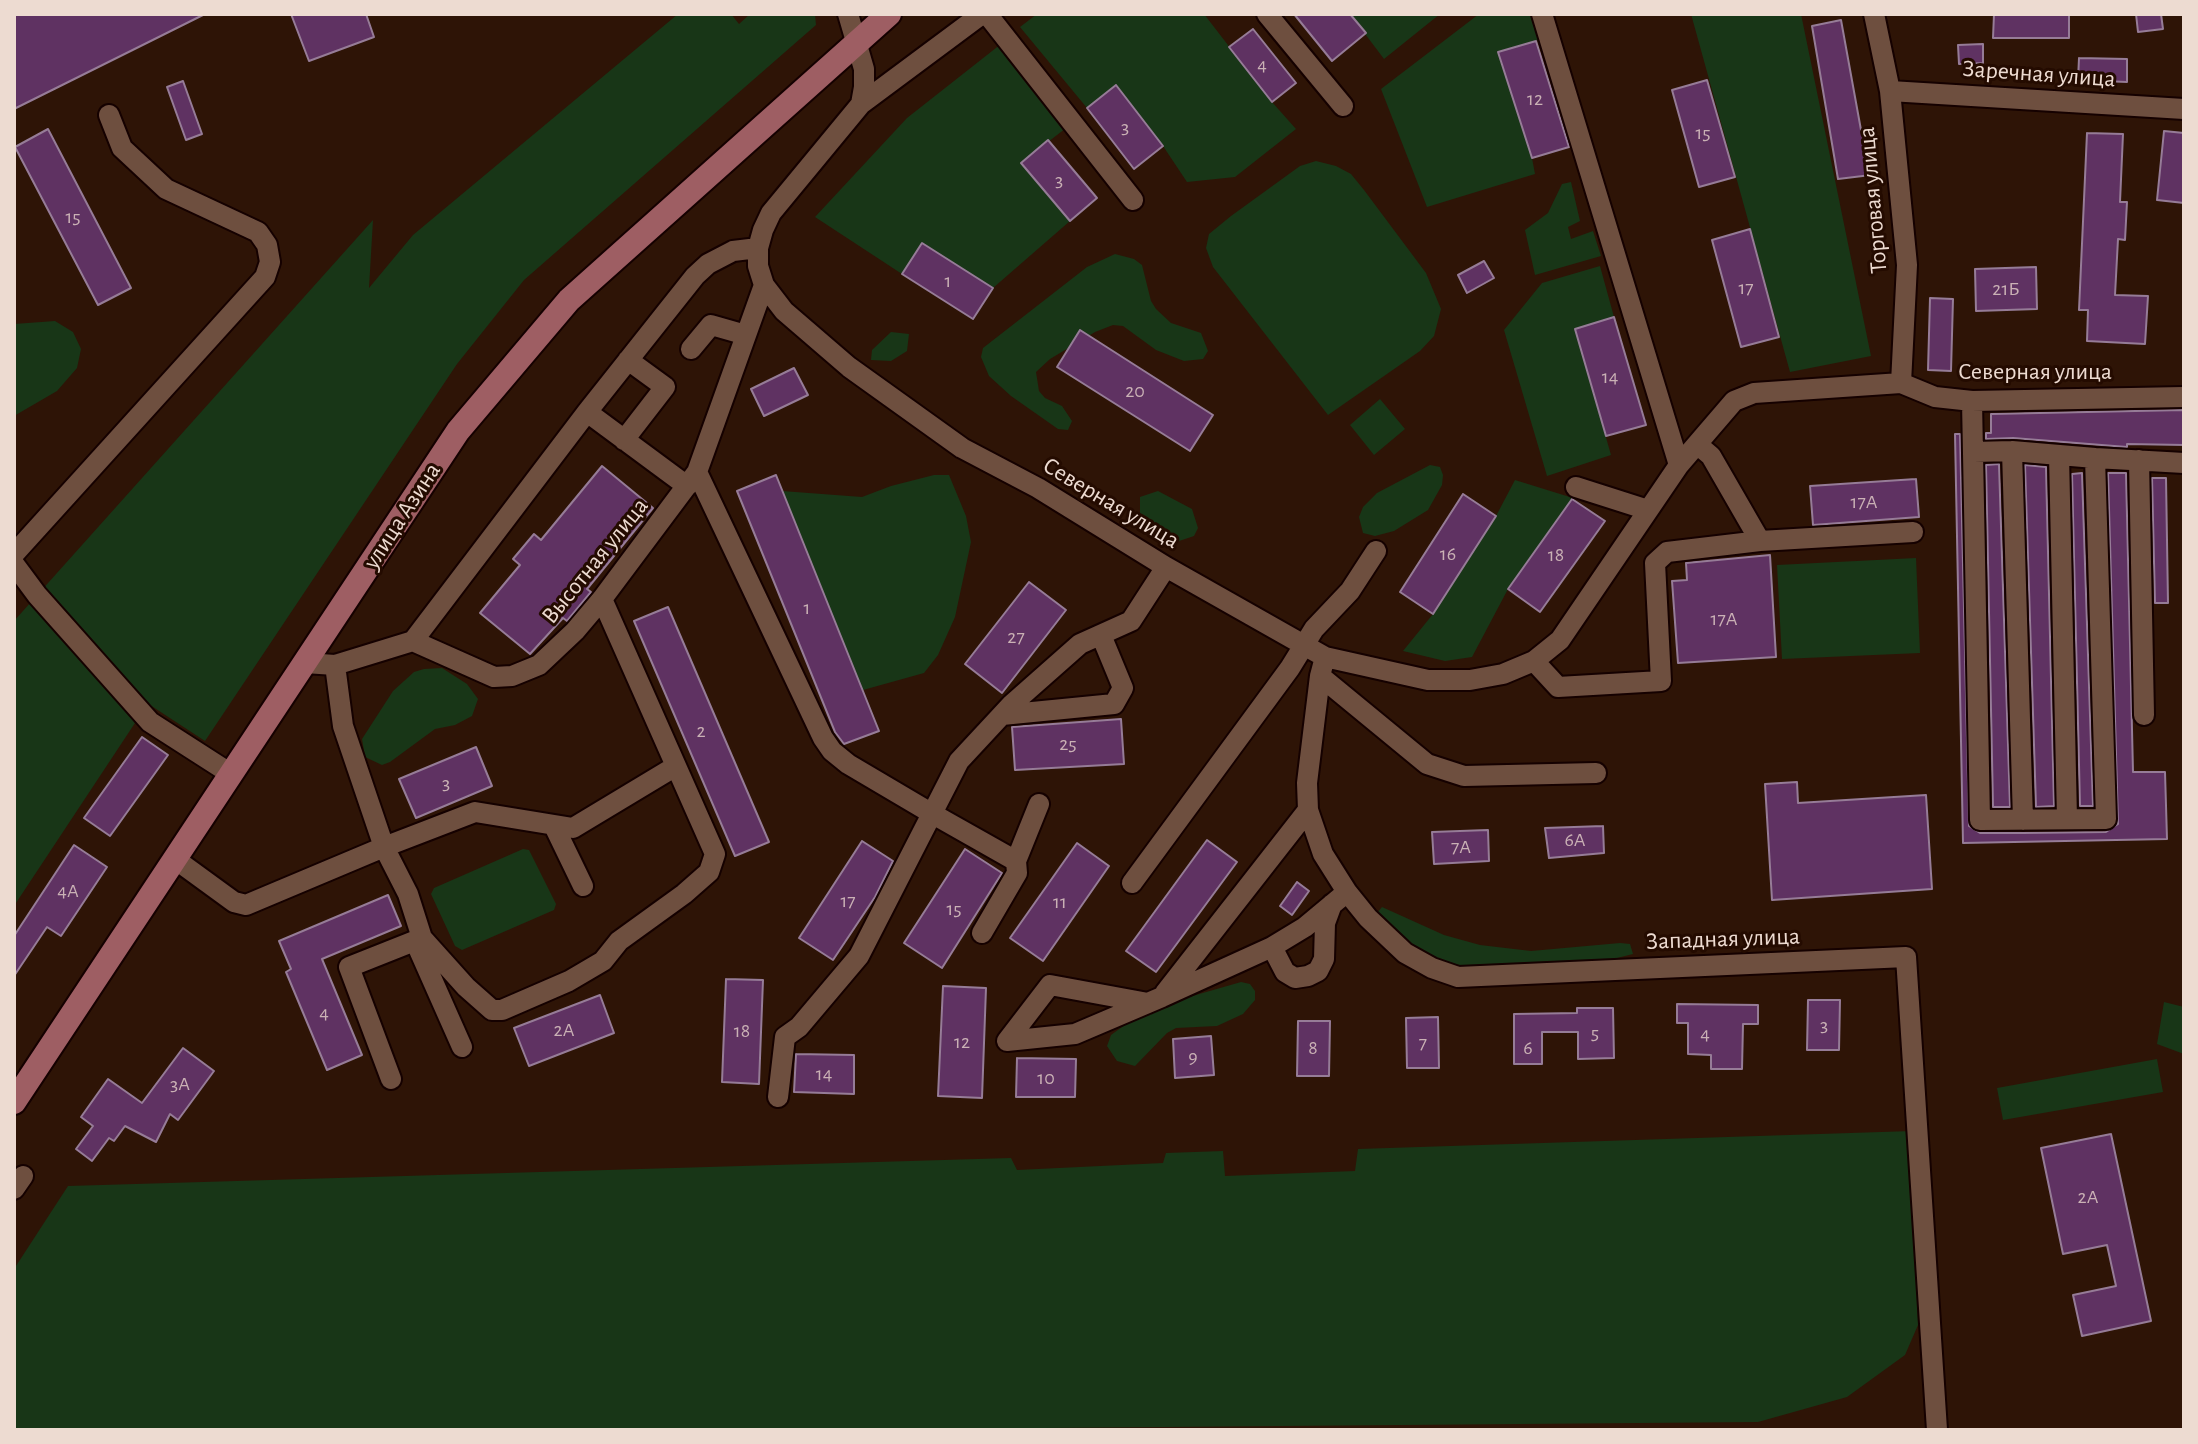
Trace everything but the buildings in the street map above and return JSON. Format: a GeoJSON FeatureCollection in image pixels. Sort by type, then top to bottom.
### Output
{"type":"FeatureCollection","features":[{"type":"Feature","properties":{"kind":"main road","name":"улица Азина"},"geometry":{"type":"LineString","coordinates":[[14,1102],[458,431],[569,300],[889,14]]}},
{"type":"Feature","properties":{"kind":"street"},"geometry":{"type":"LineString","coordinates":[[848,14],[864,69],[861,104]]}},
{"type":"Feature","properties":{"kind":"street"},"geometry":{"type":"LineString","coordinates":[[764,285],[758,266],[758,248],[771,213],[861,104],[984,14],[1133,200]]}},
{"type":"Feature","properties":{"kind":"street"},"geometry":{"type":"LineString","coordinates":[[1267,14],[1343,106]]}},
{"type":"Feature","properties":{"kind":"street"},"geometry":{"type":"LineString","coordinates":[[1542,14],[1679,465]]}},
{"type":"Feature","properties":{"kind":"street","name":"Торговая улица"},"geometry":{"type":"LineString","coordinates":[[1874,14],[1890,91],[1907,265],[1901,383]]}},
{"type":"Feature","properties":{"kind":"street","name":"Заречная улица"},"geometry":{"type":"LineString","coordinates":[[1890,91],[2184,109]]}},
{"type":"Feature","properties":{"kind":"street"},"geometry":{"type":"LineString","coordinates":[[14,554],[265,277],[270,262],[267,245],[258,232],[166,189],[122,148],[109,115]]}},
{"type":"Feature","properties":{"kind":"street"},"geometry":{"type":"LineString","coordinates":[[305,663],[335,665],[413,641],[587,412],[702,270],[733,251],[758,248]]}},
{"type":"Feature","properties":{"kind":"street","name":"Северная улица"},"geometry":{"type":"LineString","coordinates":[[764,285],[784,311],[886,395],[962,448],[1038,488],[1166,567],[1305,645],[1322,667],[1428,680],[1470,680],[1503,674],[1534,661],[1560,640],[1679,465],[1734,401],[1754,393],[1901,383],[1935,397],[1972,401],[2184,397]]}},
{"type":"Feature","properties":{"kind":"street","name":"Высотная улица"},"geometry":{"type":"LineString","coordinates":[[413,641],[494,677],[512,676],[539,665],[575,631],[692,479],[764,285]]}},
{"type":"Feature","properties":{"kind":"street"},"geometry":{"type":"LineString","coordinates":[[691,349],[711,325],[746,335]]}},
{"type":"Feature","properties":{"kind":"street"},"geometry":{"type":"LineString","coordinates":[[624,440],[665,387],[628,360]]}},
{"type":"Feature","properties":{"kind":"street"},"geometry":{"type":"LineString","coordinates":[[1972,401],[1980,820],[2106,819],[2095,458]]}},
{"type":"Feature","properties":{"kind":"street"},"geometry":{"type":"LineString","coordinates":[[587,412],[624,440],[692,479],[827,745],[848,764],[1016,861]]}},
{"type":"Feature","properties":{"kind":"street"},"geometry":{"type":"LineString","coordinates":[[1697,444],[1711,456],[1760,541]]}},
{"type":"Feature","properties":{"kind":"street"},"geometry":{"type":"LineString","coordinates":[[1974,452],[2012,451],[2184,463]]}},
{"type":"Feature","properties":{"kind":"street"},"geometry":{"type":"LineString","coordinates":[[2012,451],[2023,820]]}},
{"type":"Feature","properties":{"kind":"street"},"geometry":{"type":"LineString","coordinates":[[2059,455],[2067,819]]}},
{"type":"Feature","properties":{"kind":"street"},"geometry":{"type":"LineString","coordinates":[[2139,460],[2144,715]]}},
{"type":"Feature","properties":{"kind":"street"},"geometry":{"type":"LineString","coordinates":[[1576,487],[1648,510]]}},
{"type":"Feature","properties":{"kind":"street"},"geometry":{"type":"LineString","coordinates":[[1534,661],[1558,687],[1661,681],[1655,563],[1667,552],[1760,541],[1913,532]]}},
{"type":"Feature","properties":{"kind":"street"},"geometry":{"type":"LineString","coordinates":[[1132,883],[1314,629],[1350,591],[1376,551]]}},
{"type":"Feature","properties":{"kind":"street"},"geometry":{"type":"LineString","coordinates":[[14,564],[37,595],[150,722],[231,774]]}},
{"type":"Feature","properties":{"kind":"street"},"geometry":{"type":"LineString","coordinates":[[778,1097],[785,1037],[799,1027],[859,956],[959,761],[1002,715],[1080,644],[1131,621],[1166,567]]}},
{"type":"Feature","properties":{"kind":"street"},"geometry":{"type":"LineString","coordinates":[[419,940],[492,1010],[502,1010],[569,981],[603,961],[619,941],[709,872],[715,854],[602,599]]}},
{"type":"Feature","properties":{"kind":"street"},"geometry":{"type":"LineString","coordinates":[[1002,715],[1114,704],[1123,688],[1101,635]]}},
{"type":"Feature","properties":{"kind":"street"},"geometry":{"type":"LineString","coordinates":[[335,665],[343,726],[384,847],[408,894],[419,940],[462,1047]]}},
{"type":"Feature","properties":{"kind":"street"},"geometry":{"type":"LineString","coordinates":[[1322,667],[1427,764],[1464,776],[1596,773]]}},
{"type":"Feature","properties":{"kind":"street","name":"Западная улица"},"geometry":{"type":"LineString","coordinates":[[1322,667],[1307,783],[1308,810],[1323,854],[1340,898],[1368,918],[1405,953],[1432,968],[1458,977],[1906,957],[1937,1430]]}},
{"type":"Feature","properties":{"kind":"street"},"geometry":{"type":"LineString","coordinates":[[175,859],[234,902],[246,905],[475,812],[573,828],[676,766]]}},
{"type":"Feature","properties":{"kind":"street"},"geometry":{"type":"LineString","coordinates":[[982,933],[1017,873],[1016,861],[1039,804]]}},
{"type":"Feature","properties":{"kind":"street"},"geometry":{"type":"LineString","coordinates":[[1155,1000],[1308,810]]}},
{"type":"Feature","properties":{"kind":"street"},"geometry":{"type":"LineString","coordinates":[[554,826],[583,886]]}},
{"type":"Feature","properties":{"kind":"street"},"geometry":{"type":"LineString","coordinates":[[1155,1000],[1050,985],[1007,1041],[1075,1034],[1155,1000],[1272,947],[1305,927],[1340,898]]}},
{"type":"Feature","properties":{"kind":"street"},"geometry":{"type":"LineString","coordinates":[[1272,947],[1285,972],[1295,978],[1318,971],[1324,959],[1325,923],[1340,898]]}},
{"type":"Feature","properties":{"kind":"street"},"geometry":{"type":"LineString","coordinates":[[391,1079],[349,967],[419,940]]}},
{"type":"Feature","properties":{"kind":"green space"},"geometry":{"type":"Polygon","coordinates":[[[678,14],[731,14],[739,24],[750,14],[815,14],[816,25],[524,280],[457,364],[205,741],[150,705],[121,674],[109,691],[135,723],[14,906],[14,621],[373,220],[369,288],[413,235],[678,14]]]}},
{"type":"Feature","properties":{"kind":"green space"},"geometry":{"type":"Polygon","coordinates":[[[1037,14],[1204,14],[1296,129],[1235,177],[1187,182],[1116,86],[1087,108],[1020,27],[1037,14]]]}},
{"type":"Feature","properties":{"kind":"green space"},"geometry":{"type":"Polygon","coordinates":[[[1350,14],[1440,14],[1384,59],[1350,14]]]}},
{"type":"Feature","properties":{"kind":"green space"},"geometry":{"type":"Polygon","coordinates":[[[1479,14],[1530,14],[1538,40],[1498,53],[1535,174],[1427,207],[1381,89],[1479,14]]]}},
{"type":"Feature","properties":{"kind":"green space"},"geometry":{"type":"Polygon","coordinates":[[[1691,14],[1801,14],[1871,356],[1790,372],[1691,14]]]}},
{"type":"Feature","properties":{"kind":"green space"},"geometry":{"type":"Polygon","coordinates":[[[1001,44],[1066,128],[1021,163],[1070,221],[993,288],[922,243],[902,274],[815,217],[907,118],[1001,44]]]}},
{"type":"Feature","properties":{"kind":"green space"},"geometry":{"type":"Polygon","coordinates":[[[1316,161],[1351,174],[1426,273],[1441,309],[1434,336],[1420,351],[1328,415],[1213,267],[1206,248],[1209,234],[1231,216],[1300,166],[1316,161]]]}},
{"type":"Feature","properties":{"kind":"green space"},"geometry":{"type":"Polygon","coordinates":[[[1571,182],[1580,221],[1568,227],[1571,239],[1593,231],[1601,256],[1535,275],[1525,230],[1548,213],[1562,184],[1571,182]]]}},
{"type":"Feature","properties":{"kind":"green space"},"geometry":{"type":"Polygon","coordinates":[[[1115,254],[1134,259],[1142,265],[1156,309],[1171,323],[1201,333],[1208,351],[1203,359],[1184,361],[1156,350],[1123,326],[1113,325],[1095,332],[1050,359],[1036,372],[1039,391],[1045,398],[1062,406],[1072,421],[1068,430],[1058,429],[1011,396],[989,376],[981,357],[983,348],[1087,267],[1115,254]]]}},
{"type":"Feature","properties":{"kind":"green space"},"geometry":{"type":"Polygon","coordinates":[[[1600,266],[1614,317],[1575,329],[1611,455],[1547,476],[1504,330],[1542,283],[1600,266]]]}},
{"type":"Feature","properties":{"kind":"green space"},"geometry":{"type":"Polygon","coordinates":[[[55,321],[73,332],[81,349],[77,368],[57,391],[14,416],[14,324],[55,321]]]}},
{"type":"Feature","properties":{"kind":"green space"},"geometry":{"type":"Polygon","coordinates":[[[891,332],[909,334],[907,351],[891,361],[871,360],[872,350],[891,332]]]}},
{"type":"Feature","properties":{"kind":"green space"},"geometry":{"type":"Polygon","coordinates":[[[1380,399],[1405,429],[1374,455],[1350,425],[1380,399]]]}},
{"type":"Feature","properties":{"kind":"green space"},"geometry":{"type":"Polygon","coordinates":[[[1430,465],[1440,467],[1443,475],[1442,485],[1428,510],[1394,531],[1375,536],[1363,533],[1359,517],[1363,507],[1377,493],[1430,465]]]}},
{"type":"Feature","properties":{"kind":"green space"},"geometry":{"type":"Polygon","coordinates":[[[934,475],[949,475],[966,516],[971,542],[955,617],[938,655],[924,673],[863,690],[782,491],[862,497],[934,475]]]}},
{"type":"Feature","properties":{"kind":"green space"},"geometry":{"type":"Polygon","coordinates":[[[1515,480],[1573,498],[1508,589],[1472,657],[1445,661],[1403,651],[1433,614],[1496,516],[1515,480]]]}},
{"type":"Feature","properties":{"kind":"green space"},"geometry":{"type":"Polygon","coordinates":[[[1158,491],[1192,509],[1198,528],[1194,536],[1176,542],[1154,536],[1140,525],[1140,497],[1158,491]]]}},
{"type":"Feature","properties":{"kind":"green space"},"geometry":{"type":"Polygon","coordinates":[[[1916,558],[1920,653],[1782,659],[1777,565],[1916,558]]]}},
{"type":"Feature","properties":{"kind":"green space"},"geometry":{"type":"Polygon","coordinates":[[[442,668],[467,684],[478,699],[472,716],[455,725],[435,729],[390,762],[382,765],[365,757],[362,739],[393,691],[414,672],[442,668]]]}},
{"type":"Feature","properties":{"kind":"green space"},"geometry":{"type":"Polygon","coordinates":[[[523,849],[529,850],[556,904],[554,910],[462,950],[455,946],[431,894],[434,888],[523,849]]]}},
{"type":"Feature","properties":{"kind":"green space"},"geometry":{"type":"Polygon","coordinates":[[[1382,907],[1444,935],[1480,945],[1531,951],[1620,943],[1630,944],[1633,954],[1589,965],[1463,966],[1445,962],[1392,937],[1376,914],[1382,907]]]}},
{"type":"Feature","properties":{"kind":"green space"},"geometry":{"type":"Polygon","coordinates":[[[1241,982],[1250,984],[1255,991],[1255,1000],[1243,1014],[1217,1026],[1176,1028],[1167,1033],[1135,1066],[1117,1061],[1107,1046],[1111,1035],[1133,1019],[1168,1003],[1241,982]]]}},
{"type":"Feature","properties":{"kind":"green space"},"geometry":{"type":"Polygon","coordinates":[[[2164,1002],[2184,1007],[2184,1054],[2157,1044],[2164,1002]]]}},
{"type":"Feature","properties":{"kind":"green space"},"geometry":{"type":"Polygon","coordinates":[[[2157,1059],[2163,1092],[2003,1120],[1997,1088],[2157,1059]]]}},
{"type":"Feature","properties":{"kind":"green space"},"geometry":{"type":"Polygon","coordinates":[[[1912,1131],[1918,1325],[1905,1355],[1847,1397],[1758,1422],[808,1430],[14,1430],[14,1269],[68,1186],[1011,1158],[1017,1170],[1163,1163],[1166,1153],[1223,1151],[1225,1176],[1355,1171],[1358,1149],[1912,1131]]]}}]}
